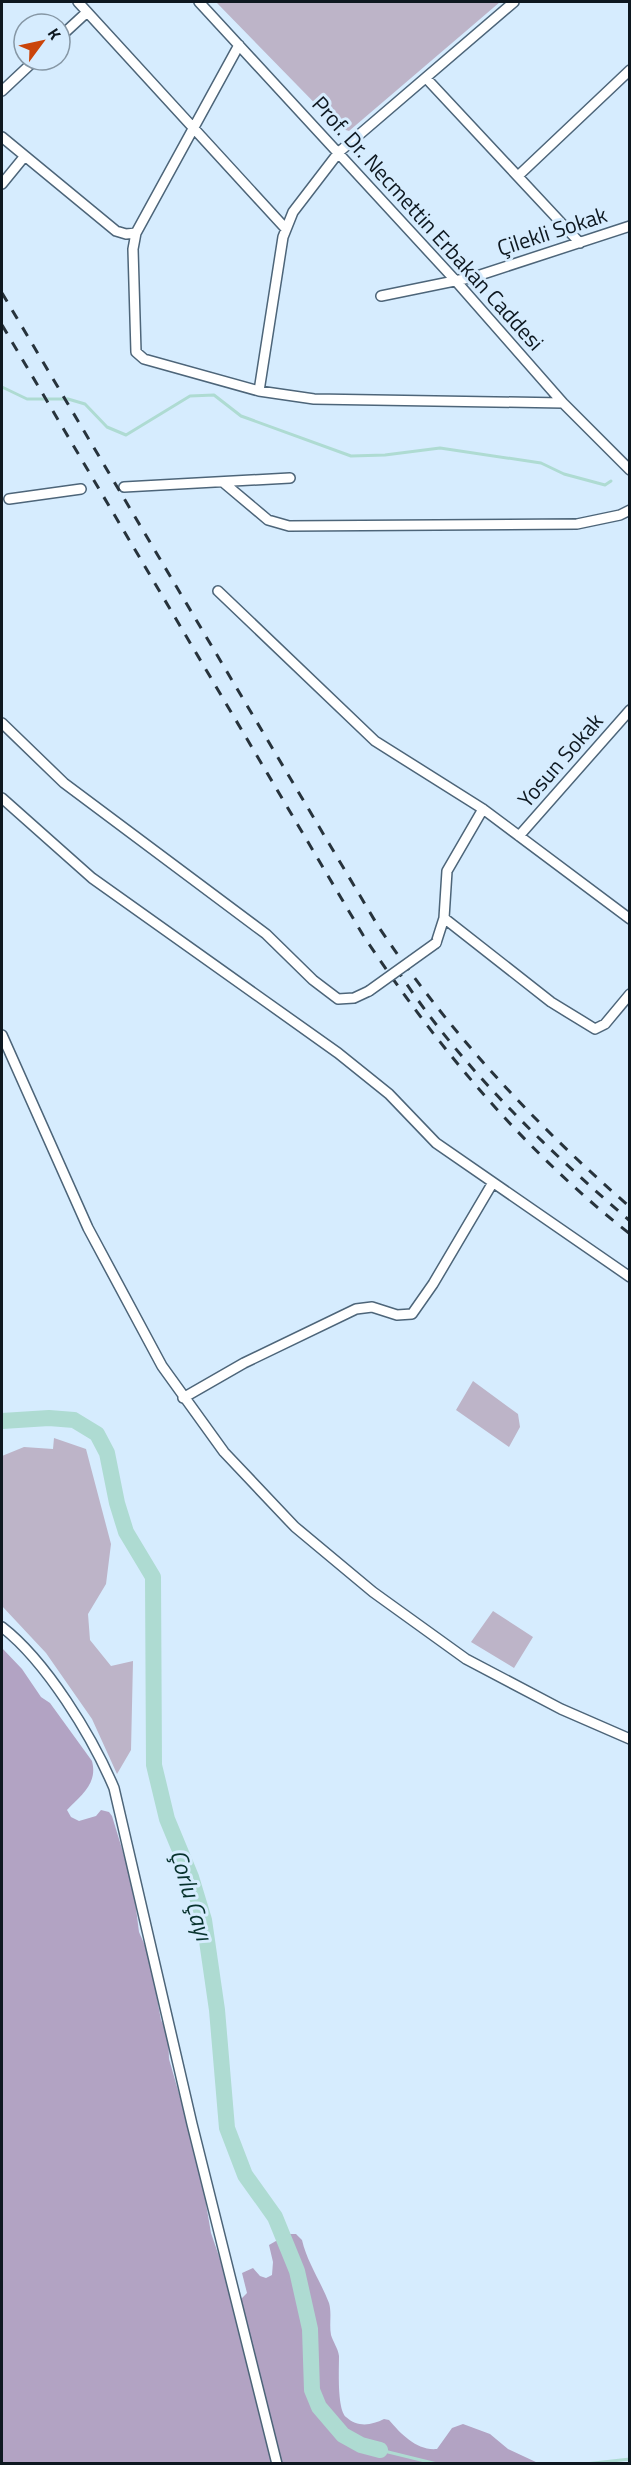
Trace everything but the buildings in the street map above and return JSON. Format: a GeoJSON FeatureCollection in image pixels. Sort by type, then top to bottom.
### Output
{"type":"FeatureCollection","features":[{"type":"Feature","properties":{"kind":"street"},"geometry":{"type":"LineString","coordinates":[[78,2],[286,229]]}},
{"type":"Feature","properties":{"kind":"street","name":"Prof. Dr. Necmettin Erbakan Caddesi"},"geometry":{"type":"LineString","coordinates":[[199,2],[339,152],[563,403],[630,470]]}},
{"type":"Feature","properties":{"kind":"street"},"geometry":{"type":"LineString","coordinates":[[259,390],[286,229],[293,212],[339,152],[514,2]]}},
{"type":"Feature","properties":{"kind":"street"},"geometry":{"type":"LineString","coordinates":[[72,26],[86,13]]}},
{"type":"Feature","properties":{"kind":"street"},"geometry":{"type":"LineString","coordinates":[[239,45],[136,233],[133,249],[136,352],[144,359],[259,390],[314,399],[563,403]]}},
{"type":"Feature","properties":{"kind":"street"},"geometry":{"type":"LineString","coordinates":[[518,176],[630,70]]}},
{"type":"Feature","properties":{"kind":"street"},"geometry":{"type":"LineString","coordinates":[[2,90],[22,72]]}},
{"type":"Feature","properties":{"kind":"street"},"geometry":{"type":"LineString","coordinates":[[426,78],[580,243]]}},
{"type":"Feature","properties":{"kind":"street"},"geometry":{"type":"LineString","coordinates":[[2,137],[24,158],[116,231],[126,234],[136,233]]}},
{"type":"Feature","properties":{"kind":"street"},"geometry":{"type":"LineString","coordinates":[[2,184],[24,158]]}},
{"type":"Feature","properties":{"kind":"street","name":"Çilekli Sokak"},"geometry":{"type":"LineString","coordinates":[[381,296],[474,277],[630,226]]}},
{"type":"Feature","properties":{"kind":"street"},"geometry":{"type":"LineString","coordinates":[[124,487],[290,478]]}},
{"type":"Feature","properties":{"kind":"street"},"geometry":{"type":"LineString","coordinates":[[224,483],[268,520],[289,526],[577,524],[620,515],[630,510]]}},
{"type":"Feature","properties":{"kind":"street"},"geometry":{"type":"LineString","coordinates":[[9,499],[81,489]]}},
{"type":"Feature","properties":{"kind":"street"},"geometry":{"type":"LineString","coordinates":[[218,591],[375,741],[483,808],[630,919]]}},
{"type":"Feature","properties":{"kind":"street","name":"Yosun Sokak"},"geometry":{"type":"LineString","coordinates":[[519,836],[630,710]]}},
{"type":"Feature","properties":{"kind":"street"},"geometry":{"type":"LineString","coordinates":[[2,723],[64,783],[266,934],[313,980],[338,999],[354,998],[369,991],[436,943],[444,918],[447,871],[483,808]]}},
{"type":"Feature","properties":{"kind":"street"},"geometry":{"type":"LineString","coordinates":[[2,798],[92,878],[338,1053],[389,1094],[436,1143],[492,1184],[630,1277]]}},
{"type":"Feature","properties":{"kind":"street"},"geometry":{"type":"LineString","coordinates":[[444,918],[551,1002],[595,1029],[605,1024],[630,994]]}},
{"type":"Feature","properties":{"kind":"street"},"geometry":{"type":"LineString","coordinates":[[2,1035],[88,1228],[162,1366],[224,1452],[295,1527],[374,1592],[466,1659],[561,1709],[630,1738]]}},
{"type":"Feature","properties":{"kind":"street"},"geometry":{"type":"LineString","coordinates":[[183,1398],[244,1363],[356,1309],[372,1307],[397,1315],[412,1314],[433,1284],[492,1184]]}},
{"type":"Feature","properties":{"kind":"street"},"geometry":{"type":"LineString","coordinates":[[2,1627],[20,1641],[55,1685],[91,1743],[114,1788],[190,2113],[278,2463]]}},
{"type":"Feature","properties":{"kind":"shaded area"},"geometry":{"type":"Polygon","coordinates":[[[216,2],[500,2],[349,131],[339,128],[216,2]]]}},
{"type":"Feature","properties":{"kind":"shaded area"},"geometry":{"type":"Polygon","coordinates":[[[473,1381],[518,1414],[520,1427],[509,1447],[456,1410],[473,1381]]]}},
{"type":"Feature","properties":{"kind":"shaded area"},"geometry":{"type":"Polygon","coordinates":[[[54,1438],[86,1449],[111,1544],[106,1584],[88,1614],[90,1640],[111,1666],[133,1661],[131,1750],[117,1774],[92,1719],[46,1653],[2,1606],[2,1456],[24,1447],[53,1449],[54,1438]]]}},
{"type":"Feature","properties":{"kind":"shaded area"},"geometry":{"type":"Polygon","coordinates":[[[493,1611],[533,1637],[514,1668],[471,1642],[493,1611]]]}},
{"type":"Feature","properties":{"kind":"shaded area"},"geometry":{"type":"Polygon","coordinates":[[[2,1648],[22,1669],[41,1697],[50,1703],[92,1761],[93,1776],[90,1783],[83,1794],[67,1810],[71,1817],[79,1821],[96,1816],[101,1810],[109,1812],[112,1816],[133,1885],[139,1932],[149,1955],[161,2020],[168,2034],[169,2059],[199,2163],[211,2233],[233,2297],[241,2299],[247,2293],[242,2273],[253,2268],[260,2276],[266,2278],[272,2275],[273,2262],[269,2245],[288,2234],[296,2234],[302,2240],[329,2303],[331,2335],[339,2356],[341,2406],[346,2417],[360,2424],[389,2420],[410,2440],[430,2449],[437,2449],[452,2428],[463,2424],[490,2434],[508,2449],[538,2463],[2,2463],[2,1648]]]}},
{"type":"Feature","properties":{"kind":"waterway"},"geometry":{"type":"LineString","coordinates":[[2,387],[27,399],[68,399],[85,404],[107,427],[126,435],[190,396],[214,395],[241,416],[351,456],[385,455],[440,448],[541,463],[564,474],[605,485],[611,481]]}},
{"type":"Feature","properties":{"kind":"waterway","name":"Çorlu Çayı"},"geometry":{"type":"LineString","coordinates":[[2,1421],[49,1418],[74,1420],[97,1434],[107,1453],[117,1503],[126,1532],[153,1577],[154,1765],[167,1819],[191,1877],[204,1920],[217,2010],[227,2128],[245,2175],[275,2217],[297,2271],[310,2329],[312,2390],[319,2407],[343,2435],[361,2445],[380,2450]]}},
{"type":"Feature","properties":{"kind":"waterway"},"geometry":{"type":"LineString","coordinates":[[380,2450],[437,2464]]}},
{"type":"Feature","properties":{"kind":"waterway"},"geometry":{"type":"LineString","coordinates":[[585,2464],[630,2459]]}},
{"type":"Feature","properties":{"kind":"railway"},"geometry":{"type":"LineString","coordinates":[[2,293],[378,926],[434,1003],[494,1075],[560,1143],[630,1207]]}},
{"type":"Feature","properties":{"kind":"railway"},"geometry":{"type":"LineString","coordinates":[[2,325],[363,935],[391,977],[452,1057],[518,1132],[591,1202],[630,1234]]}},
{"type":"Feature","properties":{"kind":"railway"},"geometry":{"type":"LineString","coordinates":[[396,968],[420,1003],[474,1070],[534,1133],[630,1221]]}}]}
